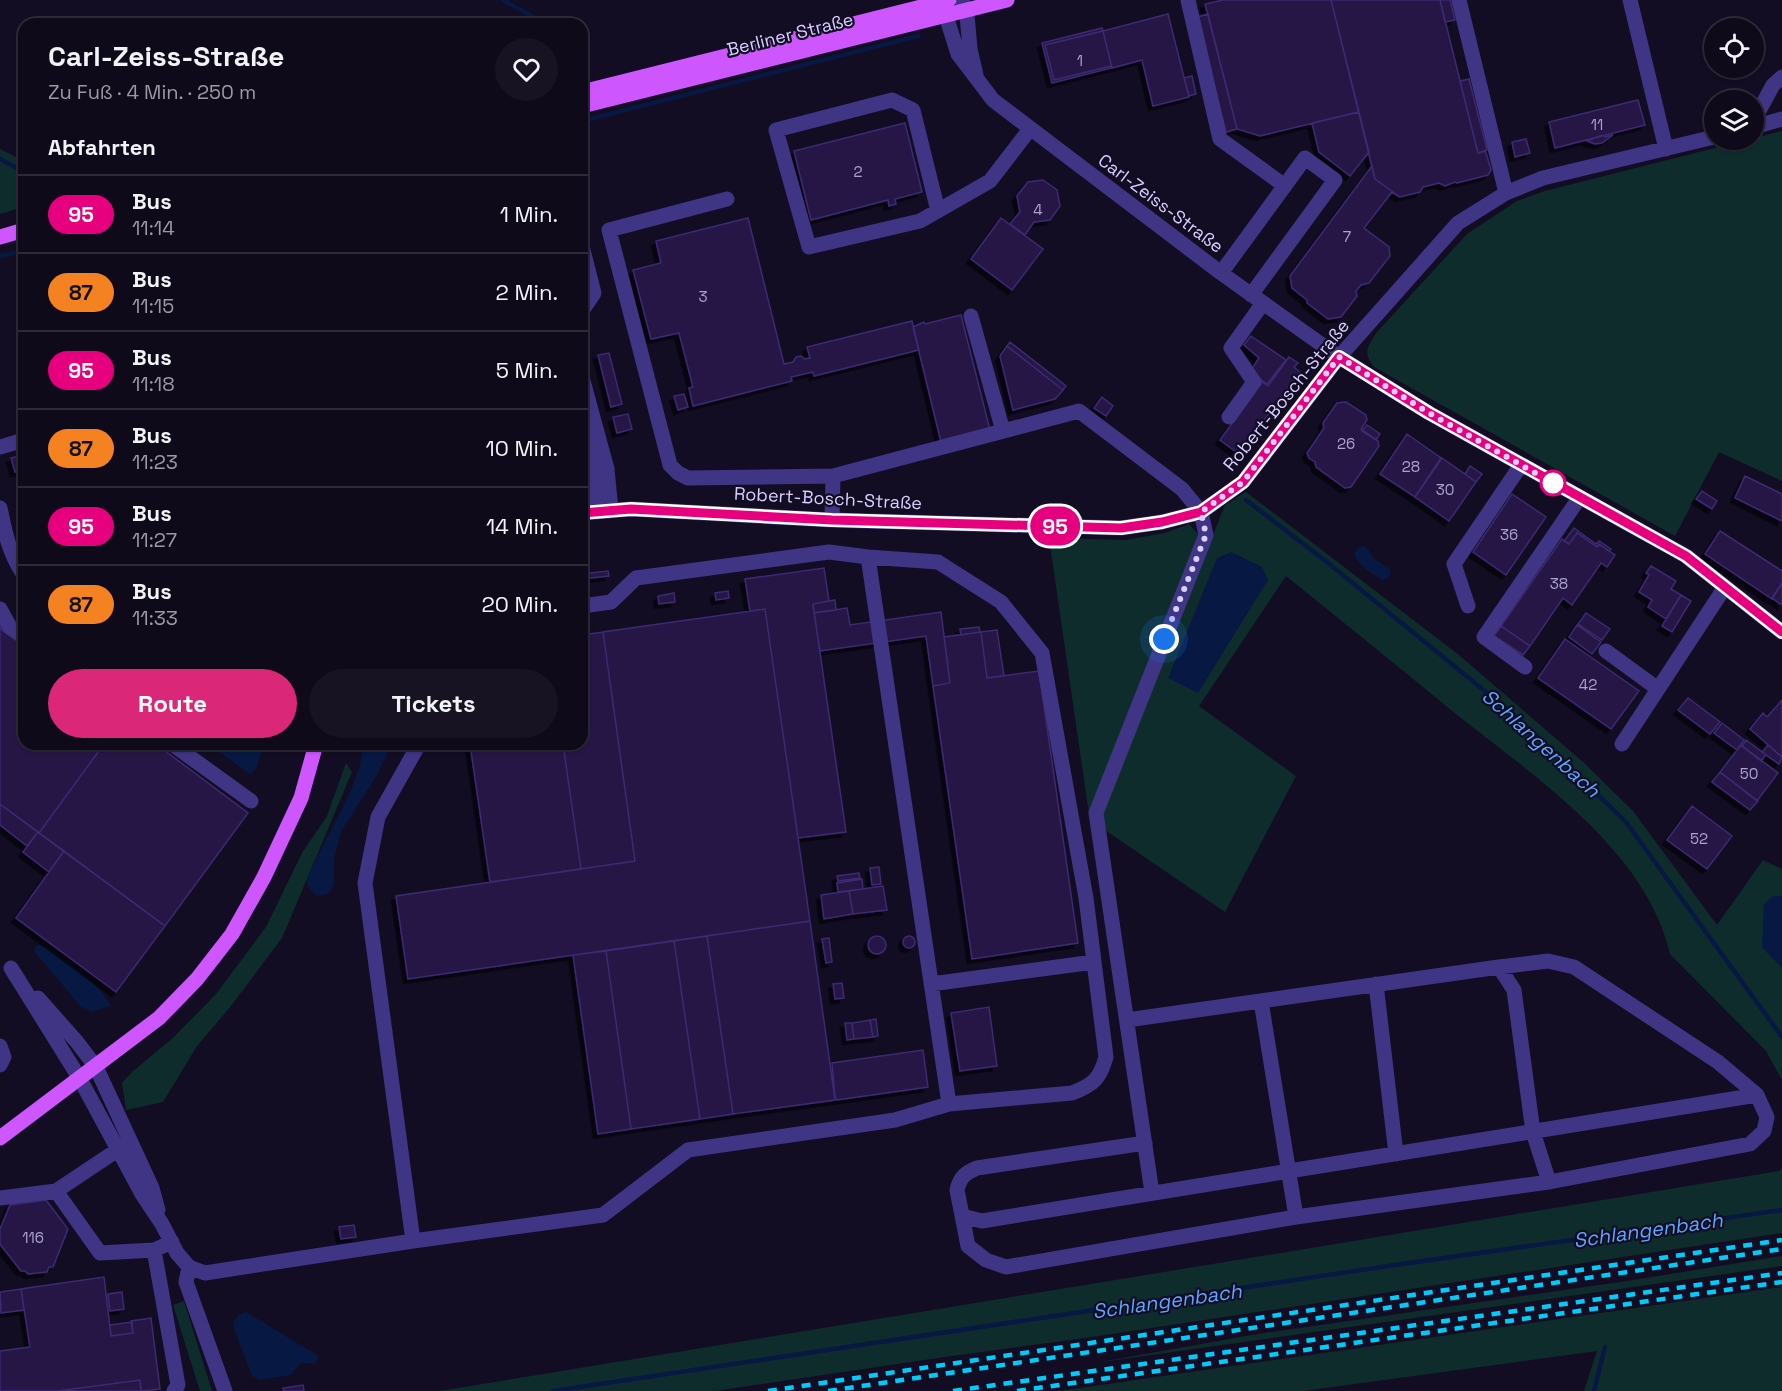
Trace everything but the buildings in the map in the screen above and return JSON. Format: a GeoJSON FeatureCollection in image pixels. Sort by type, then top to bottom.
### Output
{"type":"FeatureCollection","features":[{"type":"Feature","properties":{"kind":"main road","name":"Berliner Straße"},"geometry":{"type":"LineString","coordinates":[[588,91],[945,6],[1007,0]]}},
{"type":"Feature","properties":{"kind":"main road","name":"Berliner Straße"},"geometry":{"type":"LineString","coordinates":[[588,104],[945,6]]}},
{"type":"Feature","properties":{"kind":"main road"},"geometry":{"type":"LineString","coordinates":[[0,237],[18,232]]}},
{"type":"Feature","properties":{"kind":"main road"},"geometry":{"type":"LineString","coordinates":[[0,243],[18,240]]}},
{"type":"Feature","properties":{"kind":"main road"},"geometry":{"type":"LineString","coordinates":[[0,1138],[159,1018],[197,979],[232,934],[264,877],[301,798],[314,750]]}},
{"type":"Feature","properties":{"kind":"street"},"geometry":{"type":"LineString","coordinates":[[1188,0],[1220,139],[1285,186]]}},
{"type":"Feature","properties":{"kind":"street"},"geometry":{"type":"LineString","coordinates":[[1459,0],[1506,193]]}},
{"type":"Feature","properties":{"kind":"street"},"geometry":{"type":"LineString","coordinates":[[1630,0],[1666,149]]}},
{"type":"Feature","properties":{"kind":"street","name":"Carl-Zeiss-Straße"},"geometry":{"type":"LineString","coordinates":[[964,5],[970,49],[979,84]]}},
{"type":"Feature","properties":{"kind":"street","name":"Carl-Zeiss-Straße"},"geometry":{"type":"LineString","coordinates":[[945,6],[958,54],[993,100],[1221,273],[1339,357],[1429,413],[1686,556],[1782,632]]}},
{"type":"Feature","properties":{"kind":"street"},"geometry":{"type":"LineString","coordinates":[[1764,102],[1773,86],[1782,77]]}},
{"type":"Feature","properties":{"kind":"street"},"geometry":{"type":"LineString","coordinates":[[938,211],[913,110],[892,100],[776,130],[809,247],[920,221],[938,211],[990,181],[1030,129]]}},
{"type":"Feature","properties":{"kind":"street"},"geometry":{"type":"LineString","coordinates":[[1764,124],[1782,119]]}},
{"type":"Feature","properties":{"kind":"street","name":"Robert-Bosch-Straße"},"geometry":{"type":"LineString","coordinates":[[596,511],[711,512],[832,520],[1121,528],[1162,522],[1201,512],[1243,482],[1339,357],[1458,224],[1506,193],[1543,178],[1704,140]]}},
{"type":"Feature","properties":{"kind":"street"},"geometry":{"type":"LineString","coordinates":[[1221,273],[1305,158],[1335,180],[1257,299],[1231,348],[1254,382],[1229,417]]}},
{"type":"Feature","properties":{"kind":"street"},"geometry":{"type":"LineString","coordinates":[[727,200],[609,231],[670,465],[678,473],[688,478],[833,476],[1079,411],[1182,489],[1201,512],[1206,535],[1096,813],[1152,1193]]}},
{"type":"Feature","properties":{"kind":"street"},"geometry":{"type":"LineString","coordinates":[[588,269],[594,292],[588,302]]}},
{"type":"Feature","properties":{"kind":"street"},"geometry":{"type":"LineString","coordinates":[[971,316],[1003,431]]}},
{"type":"Feature","properties":{"kind":"street"},"geometry":{"type":"LineString","coordinates":[[588,399],[607,469],[596,511]]}},
{"type":"Feature","properties":{"kind":"street"},"geometry":{"type":"LineString","coordinates":[[0,447],[18,442]]}},
{"type":"Feature","properties":{"kind":"street"},"geometry":{"type":"LineString","coordinates":[[588,451],[595,476],[596,511]]}},
{"type":"Feature","properties":{"kind":"street"},"geometry":{"type":"LineString","coordinates":[[1468,606],[1454,564],[1521,465]]}},
{"type":"Feature","properties":{"kind":"street"},"geometry":{"type":"LineString","coordinates":[[832,520],[833,476]]}},
{"type":"Feature","properties":{"kind":"street"},"geometry":{"type":"LineString","coordinates":[[1525,667],[1484,637],[1580,497]]}},
{"type":"Feature","properties":{"kind":"street"},"geometry":{"type":"LineString","coordinates":[[0,507],[8,546],[18,564]]}},
{"type":"Feature","properties":{"kind":"street"},"geometry":{"type":"LineString","coordinates":[[5,963],[152,1188],[162,1224],[177,1253],[189,1267],[205,1273],[603,1215],[688,1150],[896,1120],[949,1104],[1072,1093],[1087,1087],[1097,1078],[1106,1057],[1086,898],[1042,653],[1001,602],[938,562],[829,552],[636,578],[611,602],[588,605]]}},
{"type":"Feature","properties":{"kind":"street"},"geometry":{"type":"LineString","coordinates":[[868,557],[949,1104]]}},
{"type":"Feature","properties":{"kind":"street"},"geometry":{"type":"LineString","coordinates":[[1622,744],[1725,587]]}},
{"type":"Feature","properties":{"kind":"street"},"geometry":{"type":"LineString","coordinates":[[0,609],[10,627],[18,633]]}},
{"type":"Feature","properties":{"kind":"street"},"geometry":{"type":"LineString","coordinates":[[1606,651],[1658,689]]}},
{"type":"Feature","properties":{"kind":"street"},"geometry":{"type":"LineString","coordinates":[[180,750],[251,801]]}},
{"type":"Feature","properties":{"kind":"street"},"geometry":{"type":"LineString","coordinates":[[413,1241],[365,883],[378,817],[416,750]]}},
{"type":"Feature","properties":{"kind":"street"},"geometry":{"type":"LineString","coordinates":[[931,984],[1094,962]]}},
{"type":"Feature","properties":{"kind":"street"},"geometry":{"type":"LineString","coordinates":[[1126,1020],[1548,962],[1574,968],[1719,1062],[1757,1095],[1767,1117],[1764,1131],[1750,1144],[1549,1182],[1296,1217],[1006,1267],[986,1260],[968,1246],[958,1206],[957,1190],[959,1181],[965,1174],[977,1168],[1145,1143]]}},
{"type":"Feature","properties":{"kind":"street"},"geometry":{"type":"LineString","coordinates":[[5,963],[71,1034],[96,1067],[124,1146]]}},
{"type":"Feature","properties":{"kind":"street"},"geometry":{"type":"LineString","coordinates":[[1500,967],[1514,990],[1533,1132],[1549,1182]]}},
{"type":"Feature","properties":{"kind":"street"},"geometry":{"type":"LineString","coordinates":[[1376,984],[1396,1154]]}},
{"type":"Feature","properties":{"kind":"street"},"geometry":{"type":"LineString","coordinates":[[1261,1001],[1296,1217]]}},
{"type":"Feature","properties":{"kind":"street"},"geometry":{"type":"LineString","coordinates":[[0,1046],[4,1057],[0,1065]]}},
{"type":"Feature","properties":{"kind":"street"},"geometry":{"type":"LineString","coordinates":[[1106,1057],[1131,1052]]}},
{"type":"Feature","properties":{"kind":"street"},"geometry":{"type":"LineString","coordinates":[[962,1216],[982,1221],[1757,1095]]}},
{"type":"Feature","properties":{"kind":"street"},"geometry":{"type":"LineString","coordinates":[[0,1198],[56,1191],[124,1146]]}},
{"type":"Feature","properties":{"kind":"street"},"geometry":{"type":"LineString","coordinates":[[56,1191],[100,1253],[154,1250],[172,1242]]}},
{"type":"Feature","properties":{"kind":"street"},"geometry":{"type":"LineString","coordinates":[[154,1250],[178,1385],[174,1391]]}},
{"type":"Feature","properties":{"kind":"street"},"geometry":{"type":"LineString","coordinates":[[189,1267],[186,1282],[225,1391]]}},
{"type":"Feature","properties":{"kind":"green space"},"geometry":{"type":"Polygon","coordinates":[[[1782,131],[1782,481],[1719,452],[1675,536],[1374,367],[1370,362],[1367,353],[1377,332],[1467,234],[1517,201],[1545,191],[1707,150],[1764,150],[1764,136],[1782,131]]]}},
{"type":"Feature","properties":{"kind":"green space"},"geometry":{"type":"Polygon","coordinates":[[[0,149],[18,158],[18,209],[0,214],[0,149]]]}},
{"type":"Feature","properties":{"kind":"green space"},"geometry":{"type":"Polygon","coordinates":[[[1246,492],[1459,655],[1583,762],[1633,811],[1717,925],[1763,860],[1782,869],[1782,1080],[1766,1051],[1670,954],[1657,917],[1638,882],[1613,849],[1584,819],[1552,790],[1286,576],[1199,706],[1296,776],[1225,912],[1105,830],[1102,813],[1225,505],[1246,492]]]}},
{"type":"Feature","properties":{"kind":"green space"},"geometry":{"type":"Polygon","coordinates":[[[1189,524],[1199,535],[1089,814],[1049,538],[1125,540],[1165,533],[1189,524]]]}},
{"type":"Feature","properties":{"kind":"green space"},"geometry":{"type":"Polygon","coordinates":[[[346,763],[352,772],[282,938],[231,1006],[197,1046],[163,1102],[126,1110],[122,1083],[174,1037],[216,994],[266,927],[302,853],[327,816],[346,763]]]}},
{"type":"Feature","properties":{"kind":"green space"},"geometry":{"type":"Polygon","coordinates":[[[1782,1168],[1782,1233],[1092,1337],[714,1391],[440,1391],[1779,1171],[1782,1168]]]}},
{"type":"Feature","properties":{"kind":"green space"},"geometry":{"type":"Polygon","coordinates":[[[1782,1256],[1782,1266],[1095,1363],[1257,1334],[1627,1281],[1782,1256]]]}},
{"type":"Feature","properties":{"kind":"green space"},"geometry":{"type":"Polygon","coordinates":[[[1782,1287],[1782,1391],[1584,1391],[1597,1351],[1303,1391],[1059,1391],[1782,1287]]]}},
{"type":"Feature","properties":{"kind":"green space"},"geometry":{"type":"Polygon","coordinates":[[[184,1301],[212,1391],[200,1391],[173,1305],[184,1301]]]}},
{"type":"Feature","properties":{"kind":"water"},"geometry":{"type":"Polygon","coordinates":[[[1364,546],[1374,559],[1389,568],[1391,573],[1388,578],[1382,580],[1358,562],[1354,554],[1359,547],[1364,546]]]}},
{"type":"Feature","properties":{"kind":"water"},"geometry":{"type":"Polygon","coordinates":[[[1231,552],[1262,567],[1268,580],[1198,693],[1168,678],[1217,558],[1231,552]]]}},
{"type":"Feature","properties":{"kind":"water"},"geometry":{"type":"Polygon","coordinates":[[[216,750],[262,750],[256,769],[250,774],[216,750]]]}},
{"type":"Feature","properties":{"kind":"water"},"geometry":{"type":"Polygon","coordinates":[[[363,750],[389,750],[377,775],[341,832],[334,859],[334,885],[328,894],[317,896],[310,890],[306,881],[340,813],[359,768],[363,750]]]}},
{"type":"Feature","properties":{"kind":"water"},"geometry":{"type":"Polygon","coordinates":[[[1773,896],[1782,896],[1782,968],[1762,947],[1764,904],[1773,896]]]}},
{"type":"Feature","properties":{"kind":"water"},"geometry":{"type":"Polygon","coordinates":[[[41,944],[91,981],[107,998],[110,1006],[93,1012],[81,1007],[34,951],[36,946],[41,944]]]}},
{"type":"Feature","properties":{"kind":"water"},"geometry":{"type":"Polygon","coordinates":[[[246,1312],[314,1353],[318,1357],[316,1364],[300,1363],[291,1375],[260,1380],[252,1376],[233,1326],[237,1317],[246,1312]]]}},
{"type":"Feature","properties":{"kind":"waterway"},"geometry":{"type":"LineString","coordinates":[[503,0],[535,18]]}},
{"type":"Feature","properties":{"kind":"waterway"},"geometry":{"type":"LineString","coordinates":[[588,119],[918,36]]}},
{"type":"Feature","properties":{"kind":"waterway"},"geometry":{"type":"LineString","coordinates":[[0,159],[18,169]]}},
{"type":"Feature","properties":{"kind":"waterway"},"geometry":{"type":"LineString","coordinates":[[0,256],[18,252]]}},
{"type":"Feature","properties":{"kind":"waterway","name":"Schlangenbach"},"geometry":{"type":"LineString","coordinates":[[1246,500],[1327,562],[1519,719],[1626,822],[1782,1037]]}},
{"type":"Feature","properties":{"kind":"waterway","name":"Schlangenbach"},"geometry":{"type":"LineString","coordinates":[[553,1391],[1388,1266],[1782,1210]]}},
{"type":"Feature","properties":{"kind":"waterway"},"geometry":{"type":"LineString","coordinates":[[1594,1391],[1605,1347]]}},
{"type":"Feature","properties":{"kind":"railway"},"geometry":{"type":"LineString","coordinates":[[768,1391],[1782,1240]]}},
{"type":"Feature","properties":{"kind":"railway"},"geometry":{"type":"LineString","coordinates":[[828,1391],[1782,1249]]}},
{"type":"Feature","properties":{"kind":"railway"},"geometry":{"type":"LineString","coordinates":[[953,1391],[1782,1273]]}},
{"type":"Feature","properties":{"kind":"railway"},"geometry":{"type":"LineString","coordinates":[[1017,1391],[1782,1282]]}},
{"type":"Feature","properties":{"kind":"bus line","name":"95"},"geometry":{"type":"LineString","coordinates":[[588,512],[631,509],[832,520],[1121,528],[1162,522],[1201,512],[1243,482],[1339,357],[1429,413],[1686,556],[1782,632]]}},
{"type":"Feature","properties":{"kind":"route"},"geometry":{"type":"LineString","coordinates":[[1164,639],[1206,535],[1201,512],[1243,482],[1339,357],[1429,413],[1553,483]]}}]}
